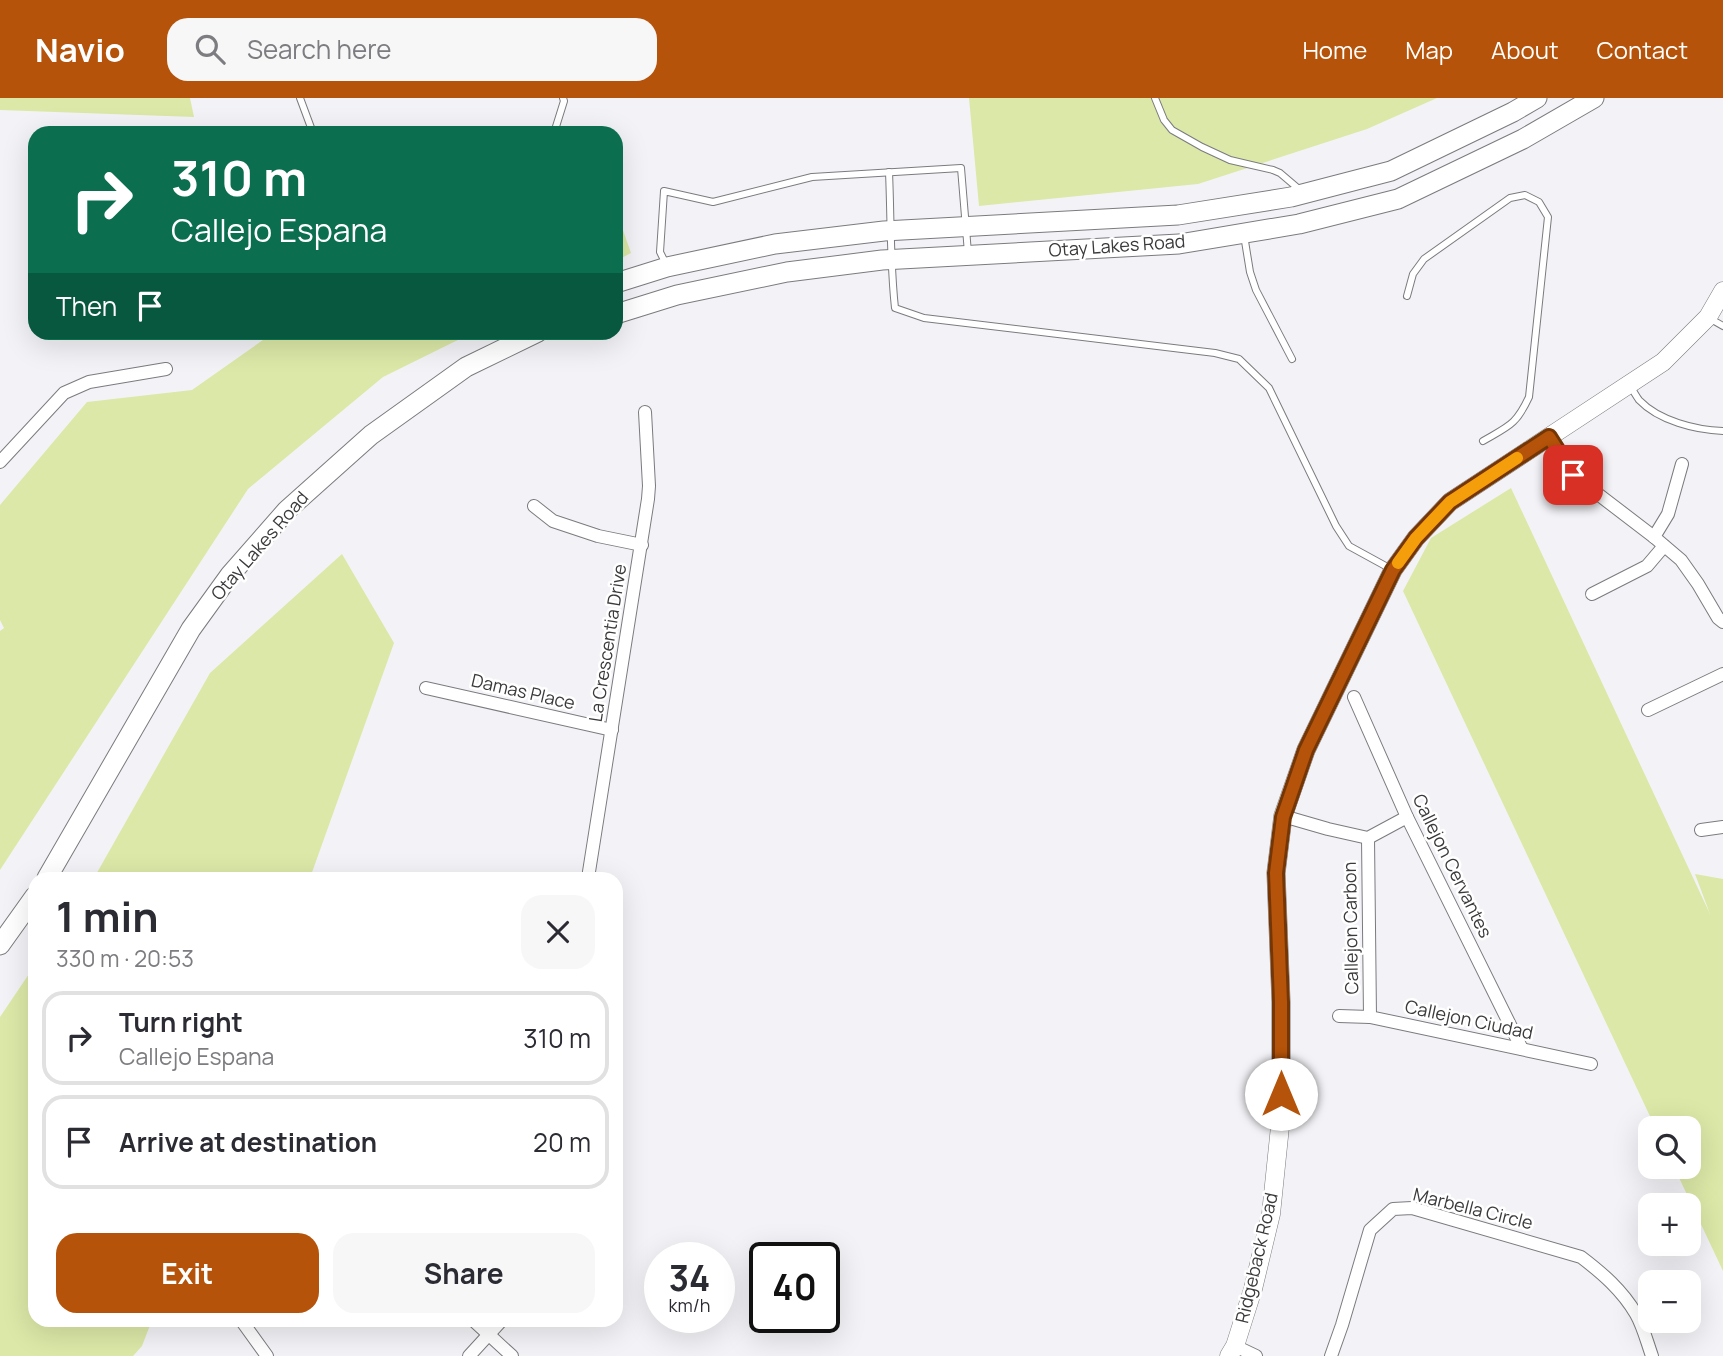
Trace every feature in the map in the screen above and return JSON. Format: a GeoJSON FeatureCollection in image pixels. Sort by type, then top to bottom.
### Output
{"type":"FeatureCollection","features":[{"type":"Feature","properties":{"kind":"main road","name":"Otay Lakes Road"},"geometry":{"type":"LineString","coordinates":[[623,281],[667,267],[775,244],[892,230],[1178,215],[1291,197],[1391,171],[1537,98]]}},
{"type":"Feature","properties":{"kind":"main road","name":"Otay Lakes Road"},"geometry":{"type":"LineString","coordinates":[[623,312],[677,295],[786,272],[891,259],[1179,244],[1299,225],[1398,199],[1524,139],[1594,98]]}},
{"type":"Feature","properties":{"kind":"main road","name":"Otay Lakes Road"},"geometry":{"type":"LineString","coordinates":[[50,872],[191,629],[230,575],[287,510],[371,435],[466,367],[522,340]]}},
{"type":"Feature","properties":{"kind":"main road"},"geometry":{"type":"LineString","coordinates":[[0,945],[28,906]]}},
{"type":"Feature","properties":{"kind":"street","name":"Ridgeback Road"},"geometry":{"type":"LineString","coordinates":[[1232,1351],[1253,1289],[1271,1214],[1281,1118],[1281,1002],[1276,873],[1283,817],[1306,750],[1393,570],[1416,538],[1450,502],[1663,362],[1715,321],[1723,290]]}},
{"type":"Feature","properties":{"kind":"street"},"geometry":{"type":"LineString","coordinates":[[0,462],[64,393],[89,382],[166,369]]}},
{"type":"Feature","properties":{"kind":"street","name":"La Crescentia Drive"},"geometry":{"type":"LineString","coordinates":[[589,872],[642,545],[649,486],[645,412]]}},
{"type":"Feature","properties":{"kind":"street"},"geometry":{"type":"LineString","coordinates":[[1549,437],[1573,475],[1681,560],[1723,622]]}},
{"type":"Feature","properties":{"kind":"street"},"geometry":{"type":"LineString","coordinates":[[1654,537],[1668,514],[1682,464]]}},
{"type":"Feature","properties":{"kind":"street"},"geometry":{"type":"LineString","coordinates":[[534,506],[553,521],[598,536],[642,545]]}},
{"type":"Feature","properties":{"kind":"street"},"geometry":{"type":"LineString","coordinates":[[1592,594],[1647,566],[1664,546]]}},
{"type":"Feature","properties":{"kind":"street"},"geometry":{"type":"LineString","coordinates":[[1648,710],[1723,674]]}},
{"type":"Feature","properties":{"kind":"street","name":"Damas Place"},"geometry":{"type":"LineString","coordinates":[[426,688],[612,730]]}},
{"type":"Feature","properties":{"kind":"street","name":"Callejon Cervantes"},"geometry":{"type":"LineString","coordinates":[[1354,697],[1407,817],[1522,1049]]}},
{"type":"Feature","properties":{"kind":"street"},"geometry":{"type":"LineString","coordinates":[[1283,817],[1368,838],[1407,817]]}},
{"type":"Feature","properties":{"kind":"street"},"geometry":{"type":"LineString","coordinates":[[1701,830],[1723,827]]}},
{"type":"Feature","properties":{"kind":"street","name":"Callejon Carbon"},"geometry":{"type":"LineString","coordinates":[[1368,838],[1370,1017]]}},
{"type":"Feature","properties":{"kind":"street","name":"Callejon Ciudad"},"geometry":{"type":"LineString","coordinates":[[1339,1016],[1370,1017],[1591,1064]]}},
{"type":"Feature","properties":{"kind":"street","name":"Marbella Circle"},"geometry":{"type":"LineString","coordinates":[[1331,1356],[1370,1230],[1393,1209],[1412,1208],[1581,1256],[1622,1293],[1637,1316],[1652,1356]]}},
{"type":"Feature","properties":{"kind":"street"},"geometry":{"type":"LineString","coordinates":[[246,1327],[267,1356]]}},
{"type":"Feature","properties":{"kind":"street"},"geometry":{"type":"LineString","coordinates":[[482,1327],[512,1356]]}},
{"type":"Feature","properties":{"kind":"street"},"geometry":{"type":"LineString","coordinates":[[469,1356],[496,1327]]}},
{"type":"Feature","properties":{"kind":"street"},"geometry":{"type":"LineString","coordinates":[[1232,1351],[1256,1356]]}},
{"type":"Feature","properties":{"kind":"lane"},"geometry":{"type":"LineString","coordinates":[[300,98],[310,126]]}},
{"type":"Feature","properties":{"kind":"lane"},"geometry":{"type":"LineString","coordinates":[[556,126],[563,98]]}},
{"type":"Feature","properties":{"kind":"lane"},"geometry":{"type":"LineString","coordinates":[[1155,98],[1164,120],[1172,130],[1202,148],[1230,160],[1280,173],[1304,194]]}},
{"type":"Feature","properties":{"kind":"lane"},"geometry":{"type":"LineString","coordinates":[[667,267],[660,252],[664,191],[713,202],[812,177],[961,168],[968,255]]}},
{"type":"Feature","properties":{"kind":"lane"},"geometry":{"type":"LineString","coordinates":[[889,173],[895,308],[924,318],[1216,353],[1239,359],[1269,388],[1336,526],[1349,546],[1393,570]]}},
{"type":"Feature","properties":{"kind":"lane"},"geometry":{"type":"LineString","coordinates":[[1407,296],[1413,274],[1424,259],[1510,198],[1525,195],[1539,202],[1548,217],[1529,397],[1520,416],[1508,427],[1483,441]]}},
{"type":"Feature","properties":{"kind":"lane"},"geometry":{"type":"LineString","coordinates":[[1244,233],[1250,272],[1256,290],[1292,359]]}},
{"type":"Feature","properties":{"kind":"lane"},"geometry":{"type":"LineString","coordinates":[[1629,384],[1639,399],[1666,418],[1704,430],[1723,431]]}},
{"type":"Feature","properties":{"kind":"green space"},"geometry":{"type":"Polygon","coordinates":[[[0,98],[190,98],[194,117],[0,110],[0,98]]]}},
{"type":"Feature","properties":{"kind":"green space"},"geometry":{"type":"Polygon","coordinates":[[[969,98],[1437,98],[1367,129],[1198,184],[979,206],[969,98]]]}},
{"type":"Feature","properties":{"kind":"green space"},"geometry":{"type":"Polygon","coordinates":[[[623,230],[631,253],[623,257],[623,230]]]}},
{"type":"Feature","properties":{"kind":"green space"},"geometry":{"type":"Polygon","coordinates":[[[263,340],[458,340],[383,377],[248,489],[0,870],[0,631],[4,628],[0,620],[0,505],[87,402],[192,390],[263,340]]]}},
{"type":"Feature","properties":{"kind":"green space"},"geometry":{"type":"Polygon","coordinates":[[[1511,488],[1710,914],[1695,874],[1723,879],[1723,1271],[1701,1224],[1701,1193],[1686,1193],[1680,1179],[1701,1179],[1701,1116],[1650,1116],[1403,591],[1431,538],[1511,488]]]}},
{"type":"Feature","properties":{"kind":"green space"},"geometry":{"type":"Polygon","coordinates":[[[342,554],[394,643],[312,872],[97,872],[210,673],[342,554]]]}},
{"type":"Feature","properties":{"kind":"green space"},"geometry":{"type":"Polygon","coordinates":[[[28,975],[28,1327],[149,1327],[142,1346],[133,1356],[0,1356],[0,1017],[28,975]]]}},
{"type":"Feature","properties":{"kind":"slow traffic"},"geometry":{"type":"LineString","coordinates":[[1398,563],[1416,538],[1450,502],[1517,458]]}},
{"type":"Feature","properties":{"kind":"route"},"geometry":{"type":"LineString","coordinates":[[1281,1094],[1276,873],[1283,817],[1306,750],[1393,570],[1416,538],[1450,502],[1549,437],[1573,475]]}}]}
